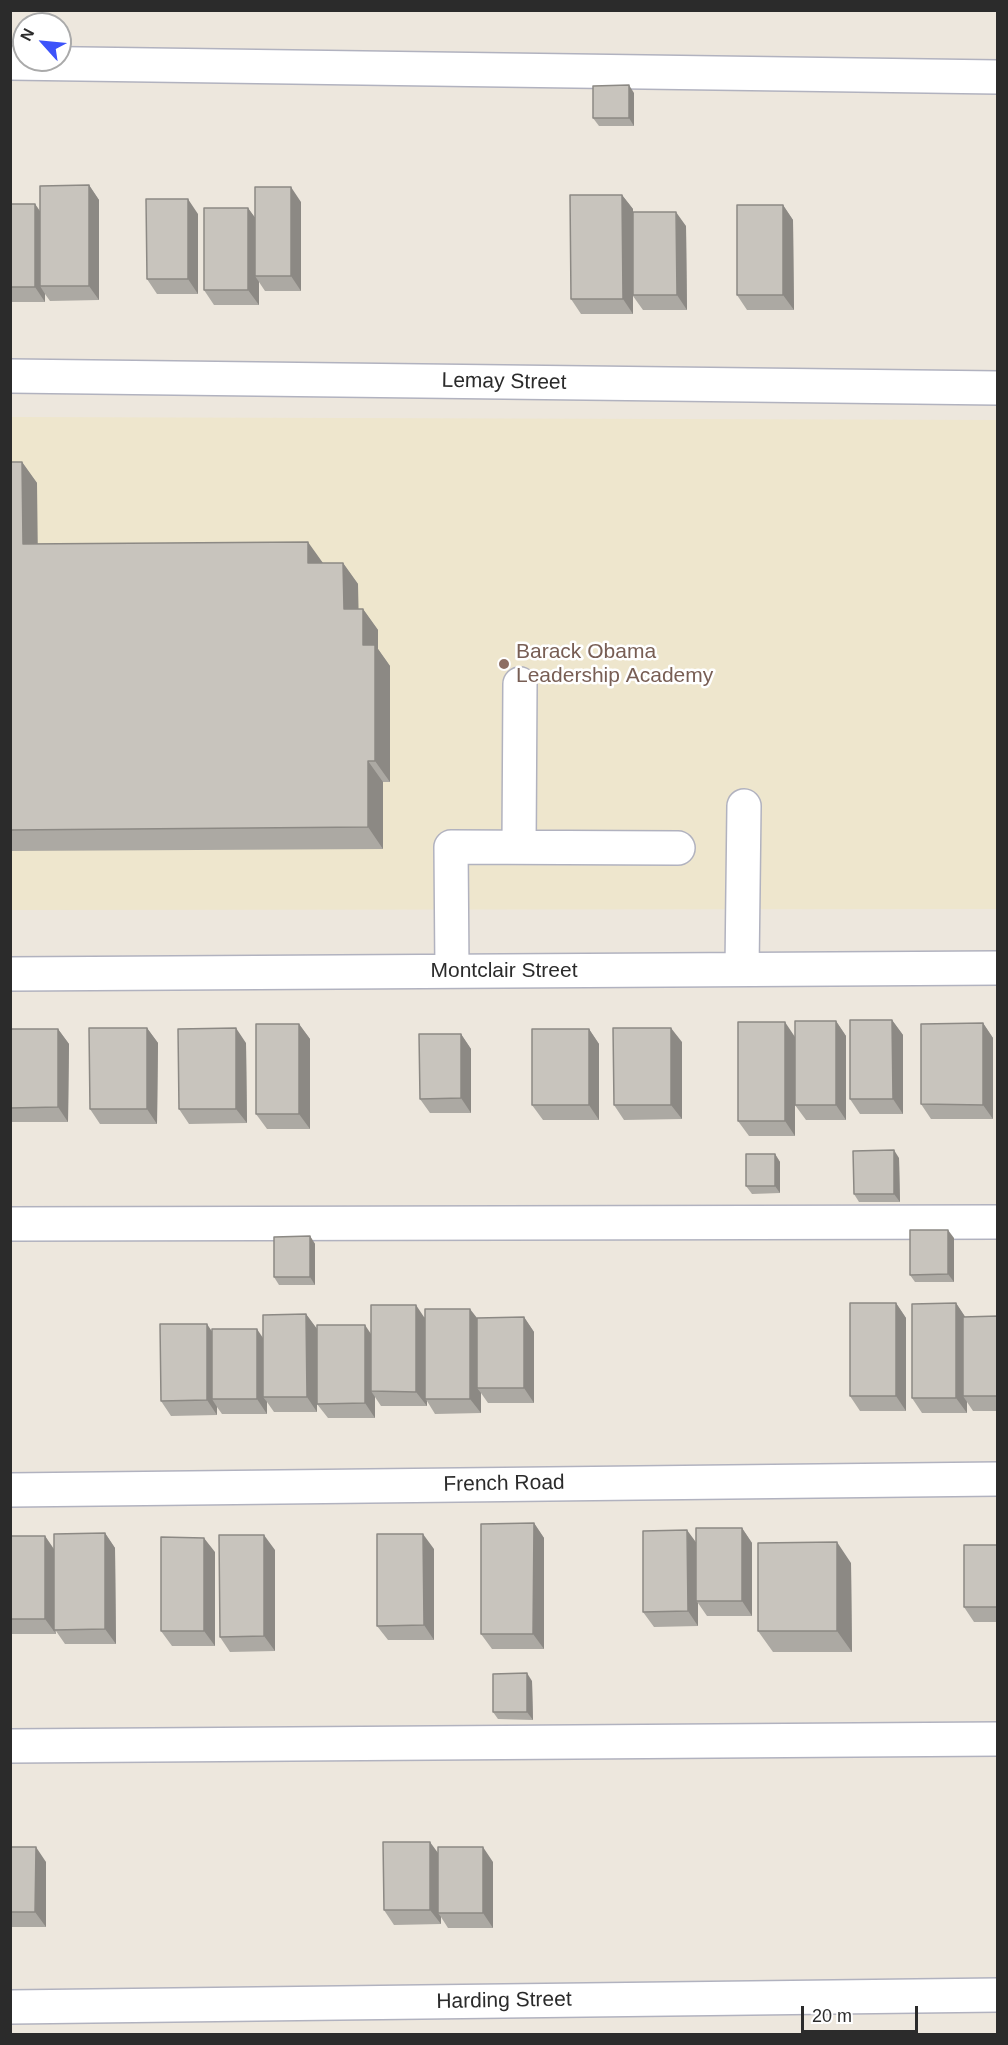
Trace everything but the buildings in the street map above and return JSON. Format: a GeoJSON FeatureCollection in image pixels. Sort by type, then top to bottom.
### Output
{"type":"FeatureCollection","features":[{"type":"Feature","properties":{"kind":"street"},"geometry":{"type":"LineString","coordinates":[[10,63],[998,77]]}},
{"type":"Feature","properties":{"kind":"street","name":"Lemay Street"},"geometry":{"type":"LineString","coordinates":[[10,376],[998,388]]}},
{"type":"Feature","properties":{"kind":"street"},"geometry":{"type":"LineString","coordinates":[[519,847],[520,684]]}},
{"type":"Feature","properties":{"kind":"street"},"geometry":{"type":"LineString","coordinates":[[741,969],[744,806]]}},
{"type":"Feature","properties":{"kind":"street"},"geometry":{"type":"LineString","coordinates":[[452,971],[451,847],[678,848]]}},
{"type":"Feature","properties":{"kind":"street","name":"Montclair Street"},"geometry":{"type":"LineString","coordinates":[[10,974],[998,968]]}},
{"type":"Feature","properties":{"kind":"street"},"geometry":{"type":"LineString","coordinates":[[10,1224],[998,1222]]}},
{"type":"Feature","properties":{"kind":"street","name":"French Road"},"geometry":{"type":"LineString","coordinates":[[10,1490],[998,1479]]}},
{"type":"Feature","properties":{"kind":"street"},"geometry":{"type":"LineString","coordinates":[[10,1746],[998,1739]]}},
{"type":"Feature","properties":{"kind":"street","name":"Harding Street"},"geometry":{"type":"LineString","coordinates":[[10,2007],[998,1995]]}},
{"type":"Feature","properties":{"kind":"shaded area","name":"Barack Obama Leadership Academy"},"geometry":{"type":"Polygon","coordinates":[[[11,417],[997,420],[997,909],[11,910],[11,417]]]}},
{"type":"Feature","properties":{"kind":"place","name":"Barack Obama Leadership Academy"},"geometry":{"type":"Point","coordinates":[504,664]}}]}
